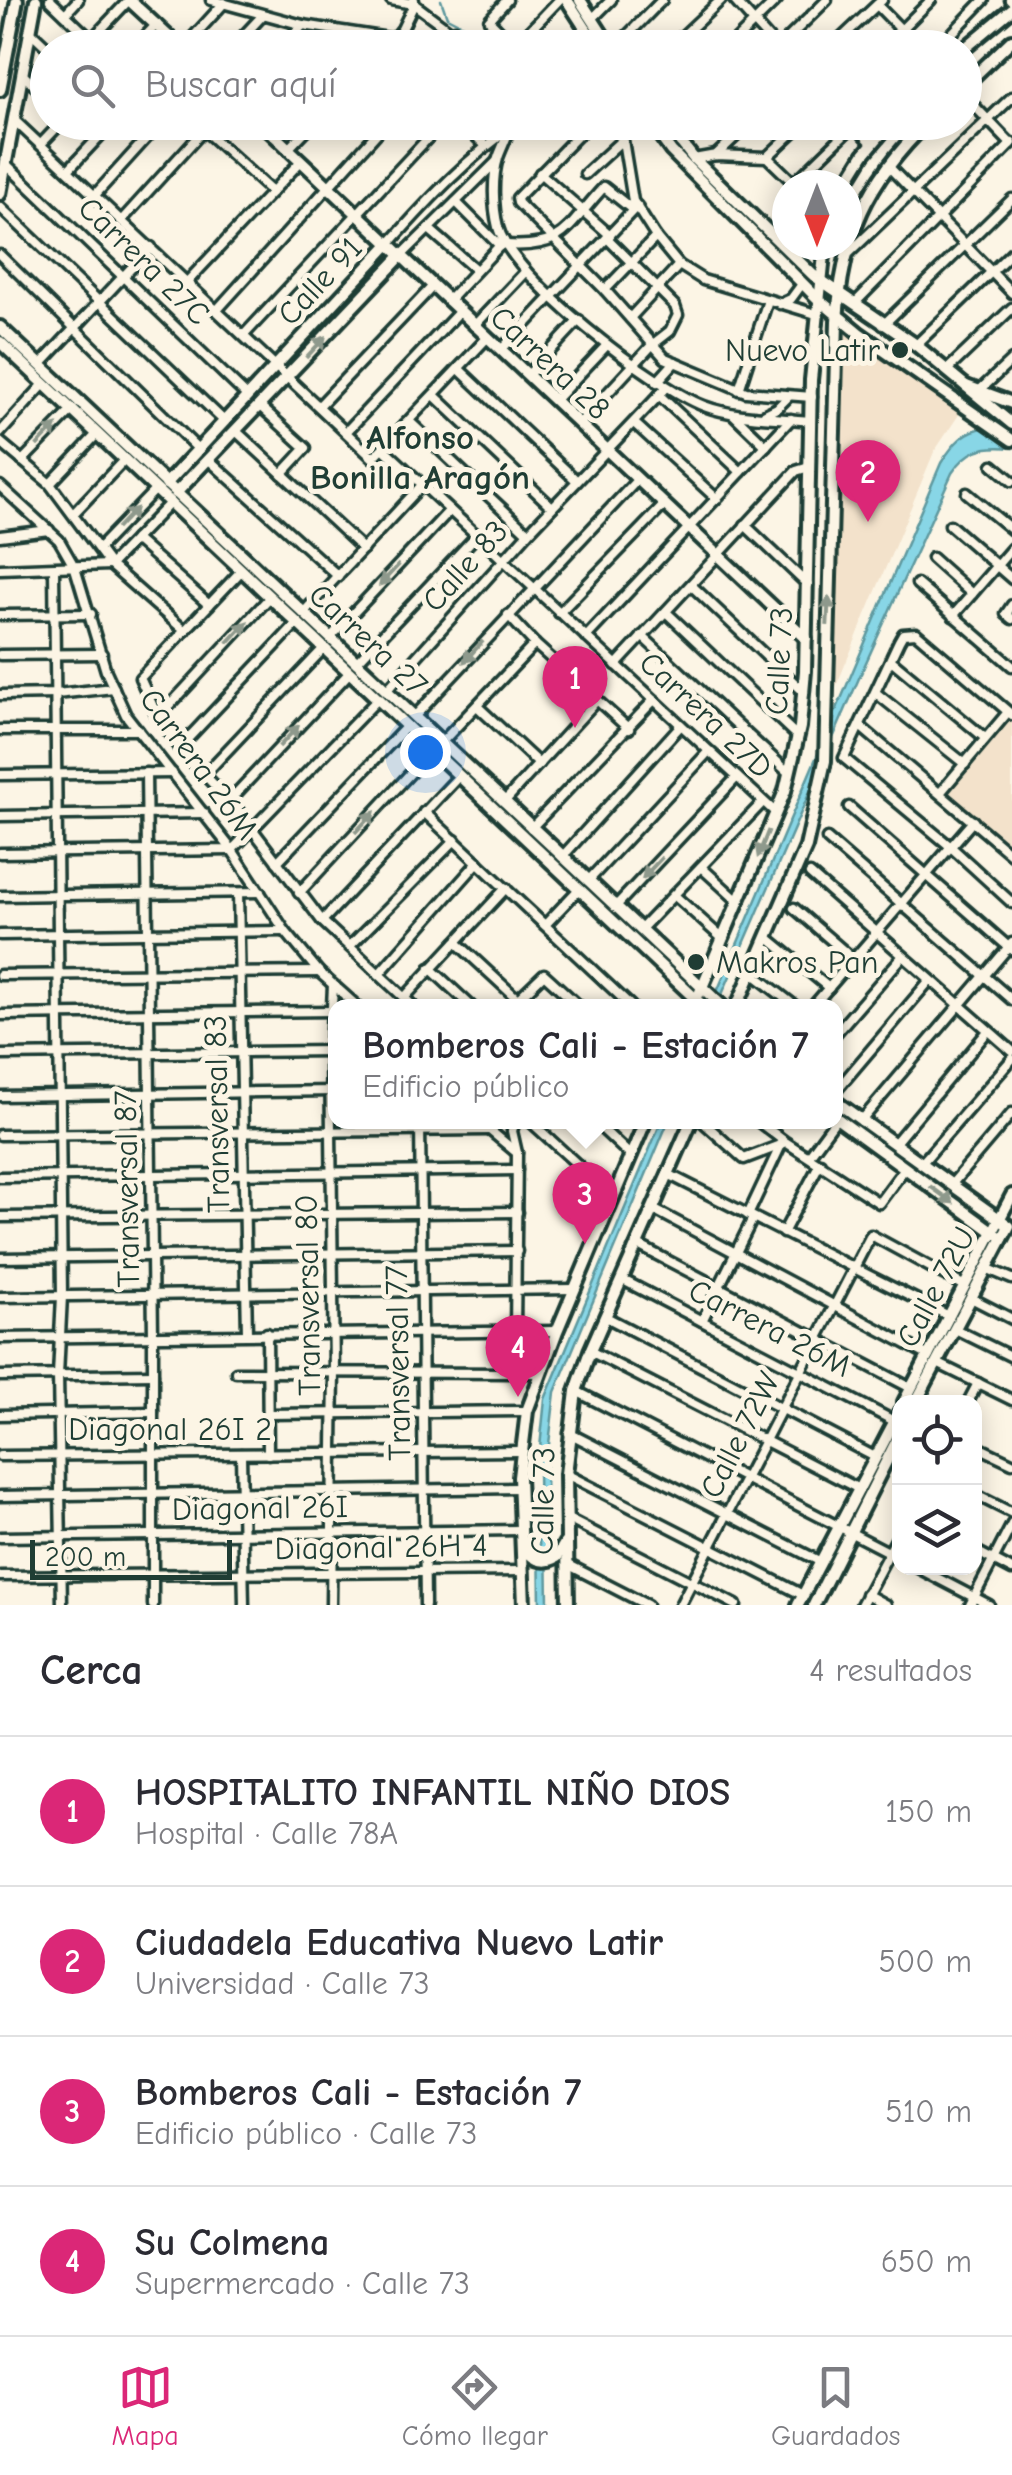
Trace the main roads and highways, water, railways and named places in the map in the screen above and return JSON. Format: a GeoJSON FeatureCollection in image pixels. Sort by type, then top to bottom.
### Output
{"type":"FeatureCollection","features":[{"type":"Feature","properties":{"kind":"main road"},"geometry":{"type":"LineString","coordinates":[[0,90],[17,0]]}},
{"type":"Feature","properties":{"kind":"main road"},"geometry":{"type":"LineString","coordinates":[[30,30],[36,0]]}},
{"type":"Feature","properties":{"kind":"main road"},"geometry":{"type":"LineString","coordinates":[[129,0],[162,30]]}},
{"type":"Feature","properties":{"kind":"main road"},"geometry":{"type":"LineString","coordinates":[[563,0],[585,30]]}},
{"type":"Feature","properties":{"kind":"main road"},"geometry":{"type":"LineString","coordinates":[[580,0],[600,30]]}},
{"type":"Feature","properties":{"kind":"main road"},"geometry":{"type":"LineString","coordinates":[[982,31],[1011,3]]}},
{"type":"Feature","properties":{"kind":"main road"},"geometry":{"type":"LineString","coordinates":[[0,194],[30,32]]}},
{"type":"Feature","properties":{"kind":"main road"},"geometry":{"type":"LineString","coordinates":[[982,69],[1012,40]]}},
{"type":"Feature","properties":{"kind":"main road","name":"Carrera 28"},"geometry":{"type":"LineString","coordinates":[[279,140],[806,638]]}},
{"type":"Feature","properties":{"kind":"main road"},"geometry":{"type":"LineString","coordinates":[[663,140],[837,316],[1012,440]]}},
{"type":"Feature","properties":{"kind":"main road"},"geometry":{"type":"LineString","coordinates":[[677,140],[772,237]]}},
{"type":"Feature","properties":{"kind":"main road"},"geometry":{"type":"LineString","coordinates":[[855,170],[877,140]]}},
{"type":"Feature","properties":{"kind":"main road"},"geometry":{"type":"LineString","coordinates":[[904,149],[907,140]]}},
{"type":"Feature","properties":{"kind":"main road"},"geometry":{"type":"LineString","coordinates":[[837,316],[845,256],[855,221],[888,166],[911,140]]}},
{"type":"Feature","properties":{"kind":"main road","name":"Calle 91"},"geometry":{"type":"LineString","coordinates":[[165,483],[388,244]]}},
{"type":"Feature","properties":{"kind":"main road","name":"Calle 91"},"geometry":{"type":"LineString","coordinates":[[176,494],[401,256]]}},
{"type":"Feature","properties":{"kind":"main road"},"geometry":{"type":"LineString","coordinates":[[796,260],[839,295],[916,345],[1010,422]]}},
{"type":"Feature","properties":{"kind":"main road"},"geometry":{"type":"LineString","coordinates":[[818,298],[823,260]]}},
{"type":"Feature","properties":{"kind":"main road","name":"Calle 73"},"geometry":{"type":"LineString","coordinates":[[701,999],[722,939],[776,813],[798,737],[804,692],[808,466],[818,298]]}},
{"type":"Feature","properties":{"kind":"main road","name":"Calle 73"},"geometry":{"type":"LineString","coordinates":[[740,999],[806,846],[821,788],[827,727],[837,316]]}},
{"type":"Feature","properties":{"kind":"main road","name":"Carrera 27"},"geometry":{"type":"LineString","coordinates":[[0,327],[410,722],[562,856],[584,885],[640,930],[700,999]]}},
{"type":"Feature","properties":{"kind":"main road","name":"Carrera 27"},"geometry":{"type":"LineString","coordinates":[[0,342],[124,460],[165,483]]}},
{"type":"Feature","properties":{"kind":"main road"},"geometry":{"type":"LineString","coordinates":[[0,352],[14,354]]}},
{"type":"Feature","properties":{"kind":"main road"},"geometry":{"type":"LineString","coordinates":[[959,383],[1012,403]]}},
{"type":"Feature","properties":{"kind":"main road","name":"Carrera 27"},"geometry":{"type":"LineString","coordinates":[[176,494],[242,570],[300,618]]}},
{"type":"Feature","properties":{"kind":"main road"},"geometry":{"type":"LineString","coordinates":[[808,496],[811,506],[819,512],[828,510],[834,502]]}},
{"type":"Feature","properties":{"kind":"main road"},"geometry":{"type":"LineString","coordinates":[[808,540],[814,533],[822,532],[831,542]]}},
{"type":"Feature","properties":{"kind":"main road","name":"Carrera 27"},"geometry":{"type":"LineString","coordinates":[[436,746],[459,776],[584,885],[700,999]]}},
{"type":"Feature","properties":{"kind":"main road"},"geometry":{"type":"LineString","coordinates":[[843,1108],[1007,1222]]}},
{"type":"Feature","properties":{"kind":"main road"},"geometry":{"type":"LineString","coordinates":[[843,1125],[998,1235]]}},
{"type":"Feature","properties":{"kind":"main road","name":"Calle 73"},"geometry":{"type":"LineString","coordinates":[[524,1605],[519,1488],[527,1411],[643,1129]]}},
{"type":"Feature","properties":{"kind":"main road","name":"Calle 73"},"geometry":{"type":"LineString","coordinates":[[568,1605],[566,1474],[576,1391],[688,1129]]}},
{"type":"Feature","properties":{"kind":"main road","name":"Calle 72U"},"geometry":{"type":"LineString","coordinates":[[919,1395],[949,1316],[1007,1222],[1012,1195]]}},
{"type":"Feature","properties":{"kind":"main road","name":"Calle 72U"},"geometry":{"type":"LineString","coordinates":[[908,1395],[955,1329],[998,1235]]}},
{"type":"Feature","properties":{"kind":"main road"},"geometry":{"type":"LineString","coordinates":[[814,1605],[858,1490],[892,1426]]}},
{"type":"Feature","properties":{"kind":"main road"},"geometry":{"type":"LineString","coordinates":[[801,1600],[820,1562],[892,1457]]}},
{"type":"Feature","properties":{"kind":"main road"},"geometry":{"type":"LineString","coordinates":[[522,1535],[531,1556],[546,1561],[557,1557],[567,1537]]}},
{"type":"Feature","properties":{"kind":"water"},"geometry":{"type":"Polygon","coordinates":[[[988,427],[1012,429],[1012,448],[978,450],[952,473],[720,999],[714,999],[941,463],[950,449],[972,431],[988,427]]]}},
{"type":"Feature","properties":{"kind":"water"},"geometry":{"type":"Polygon","coordinates":[[[658,1129],[665,1129],[555,1392],[546,1470],[548,1605],[540,1605],[538,1467],[545,1399],[658,1129]]]}},
{"type":"Feature","properties":{"kind":"waterway"},"geometry":{"type":"LineString","coordinates":[[441,0],[447,17],[472,30]]}},
{"type":"Feature","properties":{"kind":"place","name":"Nuevo Latir"},"geometry":{"type":"Point","coordinates":[900,350]}},
{"type":"Feature","properties":{"kind":"place","name":"Ciudadela Educativa Nuevo Latir"},"geometry":{"type":"Point","coordinates":[868,522]}},
{"type":"Feature","properties":{"kind":"place","name":"HOSPITALITO INFANTIL NIÑO DIOS"},"geometry":{"type":"Point","coordinates":[575,728]}},
{"type":"Feature","properties":{"kind":"place","name":"Makros Pan"},"geometry":{"type":"Point","coordinates":[696,962]}},
{"type":"Feature","properties":{"kind":"place","name":"Bomberos Cali - Estación 7"},"geometry":{"type":"Point","coordinates":[585,1244]}},
{"type":"Feature","properties":{"kind":"place","name":"Su Colmena"},"geometry":{"type":"Point","coordinates":[518,1397]}},
{"type":"Feature","properties":{"kind":"district","name":"Alfonso Bonilla Aragón"},"geometry":{"type":"Point","coordinates":[420,457]}}]}
